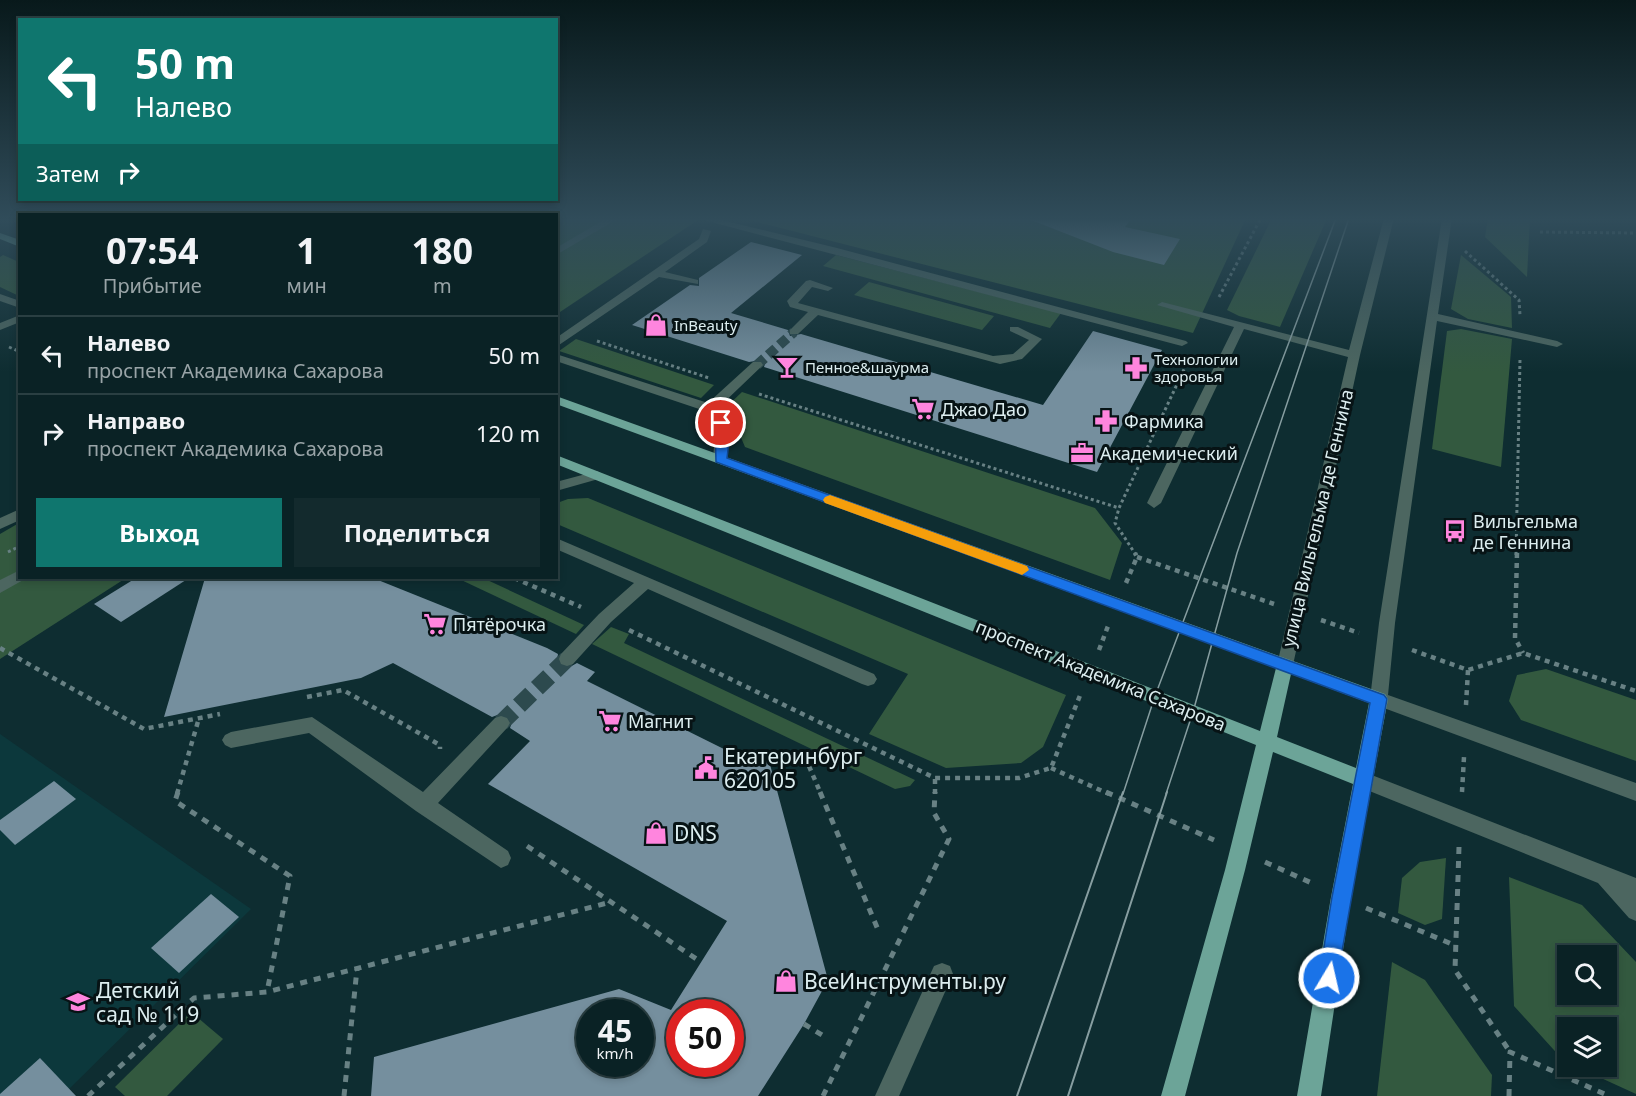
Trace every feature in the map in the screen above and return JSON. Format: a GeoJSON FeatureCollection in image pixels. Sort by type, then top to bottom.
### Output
{"type":"FeatureCollection","features":[{"type":"Feature","properties":{"kind":"main road"},"geometry":{"type":"LineString","coordinates":[[558,401],[1379,699],[1341,897],[1309,1096]]}},
{"type":"Feature","properties":{"kind":"main road","name":"проспект Академика Сахарова"},"geometry":{"type":"LineString","coordinates":[[558,460],[1364,780]]}},
{"type":"Feature","properties":{"kind":"main road","name":"улица Вильгельма де Геннина"},"geometry":{"type":"LineString","coordinates":[[1173,1096],[1235,870],[1285,665]]}},
{"type":"Feature","properties":{"kind":"street"},"geometry":{"type":"LineString","coordinates":[[558,342],[662,269]]}},
{"type":"Feature","properties":{"kind":"street"},"geometry":{"type":"LineString","coordinates":[[905,269],[1182,343]]}},
{"type":"Feature","properties":{"kind":"street","name":"улица Вильгельма де Геннина"},"geometry":{"type":"LineString","coordinates":[[1285,665],[1353,355],[1376,269]]}},
{"type":"Feature","properties":{"kind":"street"},"geometry":{"type":"LineString","coordinates":[[1439,269],[1387,623],[1379,699],[1636,792]]}},
{"type":"Feature","properties":{"kind":"street"},"geometry":{"type":"LineString","coordinates":[[656,273],[694,282]]}},
{"type":"Feature","properties":{"kind":"street"},"geometry":{"type":"LineString","coordinates":[[828,288],[810,283],[792,298],[794,305],[1006,362],[1021,357],[1036,339],[1014,329]]}},
{"type":"Feature","properties":{"kind":"street"},"geometry":{"type":"LineString","coordinates":[[0,297],[18,304]]}},
{"type":"Feature","properties":{"kind":"street"},"geometry":{"type":"LineString","coordinates":[[1162,305],[1353,355]]}},
{"type":"Feature","properties":{"kind":"street"},"geometry":{"type":"LineString","coordinates":[[794,332],[816,311]]}},
{"type":"Feature","properties":{"kind":"street"},"geometry":{"type":"LineString","coordinates":[[1432,316],[1557,344]]}},
{"type":"Feature","properties":{"kind":"street"},"geometry":{"type":"LineString","coordinates":[[0,327],[18,319]]}},
{"type":"Feature","properties":{"kind":"street"},"geometry":{"type":"LineString","coordinates":[[1154,503],[1240,325]]}},
{"type":"Feature","properties":{"kind":"street"},"geometry":{"type":"LineString","coordinates":[[558,358],[710,408],[721,423],[723,442],[720,460]]}},
{"type":"Feature","properties":{"kind":"street"},"geometry":{"type":"LineString","coordinates":[[710,408],[757,365]]}},
{"type":"Feature","properties":{"kind":"street"},"geometry":{"type":"LineString","coordinates":[[558,486],[597,475]]}},
{"type":"Feature","properties":{"kind":"street"},"geometry":{"type":"LineString","coordinates":[[0,524],[18,515]]}},
{"type":"Feature","properties":{"kind":"street"},"geometry":{"type":"LineString","coordinates":[[558,544],[868,679]]}},
{"type":"Feature","properties":{"kind":"street"},"geometry":{"type":"LineString","coordinates":[[0,587],[18,576]]}},
{"type":"Feature","properties":{"kind":"street"},"geometry":{"type":"LineString","coordinates":[[567,659],[605,618],[646,582]]}},
{"type":"Feature","properties":{"kind":"street"},"geometry":{"type":"LineString","coordinates":[[423,805],[501,723]]}},
{"type":"Feature","properties":{"kind":"street"},"geometry":{"type":"LineString","coordinates":[[231,740],[312,725],[501,858]]}},
{"type":"Feature","properties":{"kind":"street","name":"проспект Академика Сахарова"},"geometry":{"type":"LineString","coordinates":[[1364,780],[1636,888]]}},
{"type":"Feature","properties":{"kind":"street","name":"проспект Академика Сахарова"},"geometry":{"type":"LineString","coordinates":[[1605,876],[1636,911]]}},
{"type":"Feature","properties":{"kind":"street"},"geometry":{"type":"LineString","coordinates":[[887,1096],[942,974]]}},
{"type":"Feature","properties":{"kind":"path"},"geometry":{"type":"LineString","coordinates":[[1485,269],[1519,300],[1521,337],[1515,639],[1522,653]]}},
{"type":"Feature","properties":{"kind":"path"},"geometry":{"type":"LineString","coordinates":[[572,332],[1119,508]]}},
{"type":"Feature","properties":{"kind":"path"},"geometry":{"type":"LineString","coordinates":[[516,579],[605,618],[935,777],[1019,778],[1051,768],[1128,578]]}},
{"type":"Feature","properties":{"kind":"path"},"geometry":{"type":"LineString","coordinates":[[1468,670],[1522,653],[1636,691]]}},
{"type":"Feature","properties":{"kind":"path"},"geometry":{"type":"LineString","coordinates":[[199,718],[175,801],[290,876],[267,992]]}},
{"type":"Feature","properties":{"kind":"path"},"geometry":{"type":"LineString","coordinates":[[805,757],[879,932]]}},
{"type":"Feature","properties":{"kind":"path"},"geometry":{"type":"LineString","coordinates":[[823,1096],[949,838],[934,813],[935,777]]}},
{"type":"Feature","properties":{"kind":"path"},"geometry":{"type":"LineString","coordinates":[[88,1096],[194,998],[267,992],[608,902]]}},
{"type":"Feature","properties":{"kind":"path"},"geometry":{"type":"LineString","coordinates":[[1454,945],[1455,970],[1510,1052],[1609,1096]]}},
{"type":"Feature","properties":{"kind":"path"},"geometry":{"type":"LineString","coordinates":[[344,1096],[357,969]]}},
{"type":"Feature","properties":{"kind":"path"},"geometry":{"type":"LineString","coordinates":[[804,1024],[827,1038]]}},
{"type":"Feature","properties":{"kind":"path"},"geometry":{"type":"LineString","coordinates":[[1509,1096],[1510,1052]]}},
{"type":"Feature","properties":{"kind":"shaded area","name":"Детский сад № 119"},"geometry":{"type":"Polygon","coordinates":[[[0,734],[251,909],[62,1096],[0,1096],[0,734]]]}},
{"type":"Feature","properties":{"kind":"green space"},"geometry":{"type":"Polygon","coordinates":[[[0,269],[18,269],[18,296],[0,287],[0,269]]]}},
{"type":"Feature","properties":{"kind":"green space"},"geometry":{"type":"Polygon","coordinates":[[[558,269],[624,269],[558,313],[558,269]]]}},
{"type":"Feature","properties":{"kind":"green space"},"geometry":{"type":"Polygon","coordinates":[[[835,269],[891,269],[1061,313],[1050,328],[835,269]]]}},
{"type":"Feature","properties":{"kind":"green space"},"geometry":{"type":"Polygon","coordinates":[[[942,269],[1222,269],[1193,333],[942,269]]]}},
{"type":"Feature","properties":{"kind":"green space"},"geometry":{"type":"Polygon","coordinates":[[[1247,269],[1305,269],[1280,327],[1239,316],[1227,310],[1247,269]]]}},
{"type":"Feature","properties":{"kind":"green space"},"geometry":{"type":"Polygon","coordinates":[[[1458,269],[1478,269],[1511,297],[1512,328],[1468,319],[1451,309],[1458,269]]]}},
{"type":"Feature","properties":{"kind":"green space"},"geometry":{"type":"Polygon","coordinates":[[[1519,269],[1527,269],[1527,277],[1519,269]]]}},
{"type":"Feature","properties":{"kind":"green space"},"geometry":{"type":"Polygon","coordinates":[[[869,282],[994,316],[982,330],[854,295],[869,282]]]}},
{"type":"Feature","properties":{"kind":"green space"},"geometry":{"type":"Polygon","coordinates":[[[1461,329],[1512,339],[1501,467],[1432,449],[1447,331],[1461,329]]]}},
{"type":"Feature","properties":{"kind":"green space"},"geometry":{"type":"Polygon","coordinates":[[[576,339],[714,385],[701,398],[559,351],[576,339]]]}},
{"type":"Feature","properties":{"kind":"green space"},"geometry":{"type":"Polygon","coordinates":[[[742,392],[1095,508],[1122,543],[1110,580],[745,447],[734,421],[723,410],[742,392]]]}},
{"type":"Feature","properties":{"kind":"green space"},"geometry":{"type":"Polygon","coordinates":[[[588,498],[1066,695],[1043,747],[1021,763],[946,768],[869,734],[908,674],[558,524],[558,503],[568,499],[588,498]]]}},
{"type":"Feature","properties":{"kind":"green space"},"geometry":{"type":"Polygon","coordinates":[[[18,524],[18,579],[124,579],[0,659],[0,534],[18,524]]]}},
{"type":"Feature","properties":{"kind":"green space"},"geometry":{"type":"Polygon","coordinates":[[[459,579],[485,579],[584,625],[576,634],[459,579]]]}},
{"type":"Feature","properties":{"kind":"green space"},"geometry":{"type":"Polygon","coordinates":[[[611,627],[629,634],[624,643],[915,780],[910,786],[895,789],[592,644],[611,627]]]}},
{"type":"Feature","properties":{"kind":"green space"},"geometry":{"type":"Polygon","coordinates":[[[1546,669],[1636,700],[1636,761],[1521,720],[1509,701],[1517,675],[1546,669]]]}},
{"type":"Feature","properties":{"kind":"green space"},"geometry":{"type":"Polygon","coordinates":[[[1446,858],[1442,919],[1425,925],[1398,913],[1402,878],[1420,862],[1446,858]]]}},
{"type":"Feature","properties":{"kind":"green space"},"geometry":{"type":"Polygon","coordinates":[[[1509,877],[1582,905],[1636,962],[1636,1094],[1599,1077],[1617,1077],[1617,1017],[1557,1017],[1557,1053],[1514,1006],[1509,877]]]}},
{"type":"Feature","properties":{"kind":"green space"},"geometry":{"type":"Polygon","coordinates":[[[1392,962],[1425,980],[1492,1075],[1491,1096],[1377,1096],[1392,962]]]}},
{"type":"Feature","properties":{"kind":"green space"},"geometry":{"type":"Polygon","coordinates":[[[191,1012],[223,1039],[167,1096],[125,1096],[115,1087],[191,1012]]]}},
{"type":"Feature","properties":{"kind":"building"},"geometry":{"type":"Polygon","coordinates":[[[712,269],[785,269],[731,313],[788,330],[790,336],[801,334],[1043,405],[1093,331],[1162,350],[1097,472],[764,367],[765,364],[761,360],[749,362],[632,325],[690,285],[699,286],[699,278],[712,269]]]}},
{"type":"Feature","properties":{"kind":"building"},"geometry":{"type":"Polygon","coordinates":[[[134,579],[187,579],[121,622],[94,604],[134,579]]]}},
{"type":"Feature","properties":{"kind":"building"},"geometry":{"type":"Polygon","coordinates":[[[205,579],[375,579],[547,648],[558,654],[557,660],[560,666],[568,668],[577,663],[595,672],[587,681],[746,760],[768,757],[828,980],[804,1024],[758,1096],[371,1096],[374,1057],[576,1001],[576,1077],[654,1077],[654,1003],[666,1008],[666,1077],[744,1077],[744,999],[678,999],[727,921],[488,784],[530,741],[510,728],[512,722],[508,716],[500,714],[492,717],[393,663],[361,678],[164,717],[205,579]]]}},
{"type":"Feature","properties":{"kind":"building"},"geometry":{"type":"Polygon","coordinates":[[[54,781],[76,799],[15,845],[0,830],[0,820],[54,781]]]}},
{"type":"Feature","properties":{"kind":"building"},"geometry":{"type":"Polygon","coordinates":[[[211,894],[239,917],[179,973],[151,948],[211,894]]]}},
{"type":"Feature","properties":{"kind":"building"},"geometry":{"type":"Polygon","coordinates":[[[619,989],[644,999],[583,999],[619,989]]]}},
{"type":"Feature","properties":{"kind":"building"},"geometry":{"type":"Polygon","coordinates":[[[40,1058],[76,1096],[0,1096],[0,1094],[40,1058]]]}},
{"type":"Feature","properties":{"kind":"tunnel"},"geometry":{"type":"LineString","coordinates":[[757,365],[794,332]]}},
{"type":"Feature","properties":{"kind":"tunnel"},"geometry":{"type":"LineString","coordinates":[[501,723],[567,659]]}},
{"type":"Feature","properties":{"kind":"tram line"},"geometry":{"type":"LineString","coordinates":[[1123,794],[1155,696],[1317,269]]}},
{"type":"Feature","properties":{"kind":"tram line"},"geometry":{"type":"LineString","coordinates":[[1166,794],[1193,712],[1237,553],[1332,269]]}},
{"type":"Feature","properties":{"kind":"tram line"},"geometry":{"type":"LineString","coordinates":[[1017,1096],[1123,792]]}},
{"type":"Feature","properties":{"kind":"tram line"},"geometry":{"type":"LineString","coordinates":[[1068,1096],[1167,792]]}},
{"type":"Feature","properties":{"kind":"slow traffic"},"geometry":{"type":"LineString","coordinates":[[830,500],[1022,570]]}},
{"type":"Feature","properties":{"kind":"place","name":"InBeauty"},"geometry":{"type":"Point","coordinates":[656,325]}},
{"type":"Feature","properties":{"kind":"place","name":"Пенное&шаурма"},"geometry":{"type":"Point","coordinates":[787,367]}},
{"type":"Feature","properties":{"kind":"place","name":"Технологии здоровья"},"geometry":{"type":"Point","coordinates":[1136,368]}},
{"type":"Feature","properties":{"kind":"place","name":"Джао Дао"},"geometry":{"type":"Point","coordinates":[923,409]}},
{"type":"Feature","properties":{"kind":"place","name":"Фармика"},"geometry":{"type":"Point","coordinates":[1106,421]}},
{"type":"Feature","properties":{"kind":"place","name":"Академический"},"geometry":{"type":"Point","coordinates":[1082,453]}},
{"type":"Feature","properties":{"kind":"place","name":"Вильгельма де Геннина"},"geometry":{"type":"Point","coordinates":[1455,531]}},
{"type":"Feature","properties":{"kind":"place","name":"Пятёрочка"},"geometry":{"type":"Point","coordinates":[435,624]}},
{"type":"Feature","properties":{"kind":"place","name":"Магнит"},"geometry":{"type":"Point","coordinates":[610,721]}},
{"type":"Feature","properties":{"kind":"place","name":"Екатеринбург 620105"},"geometry":{"type":"Point","coordinates":[706,768]}},
{"type":"Feature","properties":{"kind":"place","name":"DNS"},"geometry":{"type":"Point","coordinates":[656,833]}},
{"type":"Feature","properties":{"kind":"place","name":"ВсеИнструменты.ру"},"geometry":{"type":"Point","coordinates":[786,981]}},
{"type":"Feature","properties":{"kind":"place","name":"Детский сад № 119"},"geometry":{"type":"Point","coordinates":[78,1002]}},
{"type":"Feature","properties":{"kind":"route"},"geometry":{"type":"LineString","coordinates":[[721,423],[723,442],[720,460],[1379,699],[1341,897],[1329,978]]}}]}
